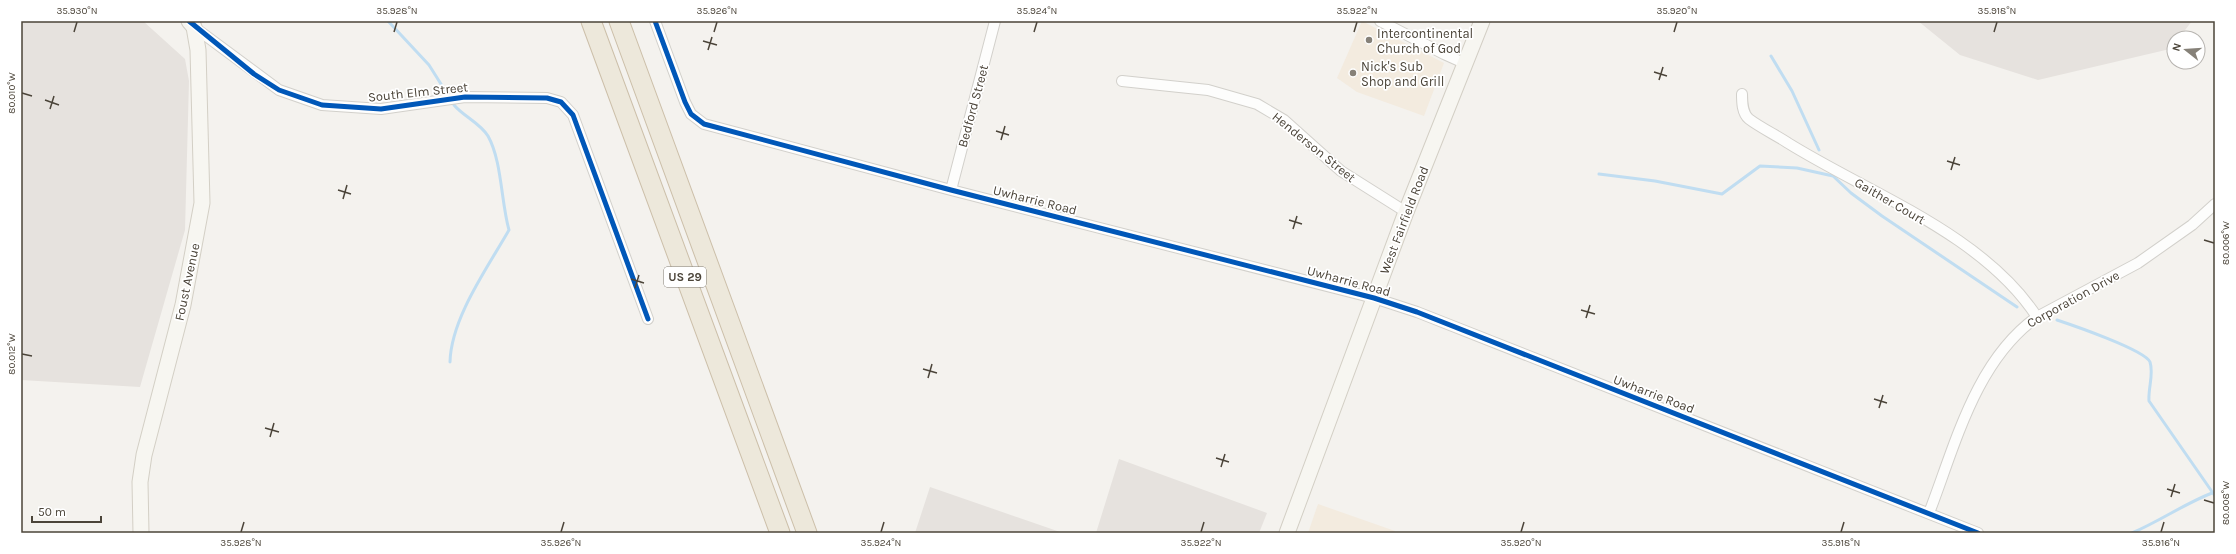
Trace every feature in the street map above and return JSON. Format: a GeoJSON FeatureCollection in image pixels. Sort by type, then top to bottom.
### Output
{"type":"FeatureCollection","features":[{"type":"Feature","properties":{"kind":"highway","name":"US 29"},"geometry":{"type":"LineString","coordinates":[[591,21],[780,533]]}},
{"type":"Feature","properties":{"kind":"highway","name":"US 29"},"geometry":{"type":"LineString","coordinates":[[619,21],[807,533]]}},
{"type":"Feature","properties":{"kind":"main road","name":"West Fairfield Road"},"geometry":{"type":"LineString","coordinates":[[1287,533],[1406,212],[1482,21]]}},
{"type":"Feature","properties":{"kind":"main road","name":"Foust Avenue"},"geometry":{"type":"LineString","coordinates":[[141,533],[140,482],[144,455],[183,304],[202,203],[198,50],[191,24]]}},
{"type":"Feature","properties":{"kind":"street","name":"Uwharrie Road"},"geometry":{"type":"LineString","coordinates":[[655,21],[685,102],[694,116],[704,124],[951,190],[1374,298],[1417,312],[1978,533]]}},
{"type":"Feature","properties":{"kind":"street","name":"Bedford Street"},"geometry":{"type":"LineString","coordinates":[[951,190],[995,21]]}},
{"type":"Feature","properties":{"kind":"street"},"geometry":{"type":"LineString","coordinates":[[1380,21],[1464,63]]}},
{"type":"Feature","properties":{"kind":"street","name":"South Elm Street"},"geometry":{"type":"LineString","coordinates":[[191,24],[279,90],[322,106],[381,109],[465,97],[547,98],[561,102],[573,115],[648,319]]}},
{"type":"Feature","properties":{"kind":"street","name":"Henderson Street"},"geometry":{"type":"LineString","coordinates":[[1122,81],[1208,90],[1257,104],[1284,120],[1341,171],[1406,212]]}},
{"type":"Feature","properties":{"kind":"street","name":"Gaither Court"},"geometry":{"type":"LineString","coordinates":[[1742,94],[1742,105],[1748,118],[1807,155],[1932,225],[1976,254],[2003,275],[2020,294],[2036,317]]}},
{"type":"Feature","properties":{"kind":"street","name":"Corporation Drive"},"geometry":{"type":"LineString","coordinates":[[1929,513],[1974,397],[2009,341],[2022,327],[2036,317],[2138,263],[2192,225],[2215,204]]}},
{"type":"Feature","properties":{"kind":"shaded area"},"geometry":{"type":"Polygon","coordinates":[[[21,21],[143,21],[185,59],[189,81],[185,230],[140,387],[21,380],[21,21]]]}},
{"type":"Feature","properties":{"kind":"shaded area"},"geometry":{"type":"Polygon","coordinates":[[[1362,21],[1444,63],[1424,116],[1357,92],[1337,78],[1362,21]]]}},
{"type":"Feature","properties":{"kind":"shaded area"},"geometry":{"type":"Polygon","coordinates":[[[1918,21],[2192,21],[2185,30],[2166,30],[2166,50],[2038,80],[1960,55],[1918,21]]]}},
{"type":"Feature","properties":{"kind":"shaded area"},"geometry":{"type":"Polygon","coordinates":[[[1119,459],[1267,513],[1259,533],[1096,533],[1119,459]]]}},
{"type":"Feature","properties":{"kind":"shaded area"},"geometry":{"type":"Polygon","coordinates":[[[930,487],[1063,533],[915,533],[930,487]]]}},
{"type":"Feature","properties":{"kind":"shaded area"},"geometry":{"type":"Polygon","coordinates":[[[1318,504],[1395,531],[1394,533],[1308,533],[1318,504]]]}},
{"type":"Feature","properties":{"kind":"waterway"},"geometry":{"type":"LineString","coordinates":[[388,21],[429,65],[446,92]]}},
{"type":"Feature","properties":{"kind":"waterway"},"geometry":{"type":"LineString","coordinates":[[1771,56],[1792,91],[1819,150]]}},
{"type":"Feature","properties":{"kind":"waterway"},"geometry":{"type":"LineString","coordinates":[[450,362],[452,345],[457,328],[472,293],[509,230],[504,207],[499,169],[493,146],[485,131],[454,105]]}},
{"type":"Feature","properties":{"kind":"waterway"},"geometry":{"type":"LineString","coordinates":[[1599,174],[1655,181],[1722,194],[1760,166],[1797,168],[1833,176]]}},
{"type":"Feature","properties":{"kind":"waterway"},"geometry":{"type":"LineString","coordinates":[[1832,175],[1851,193],[1882,216],[2017,307]]}},
{"type":"Feature","properties":{"kind":"waterway"},"geometry":{"type":"LineString","coordinates":[[2057,320],[2092,332],[2122,345],[2145,357],[2150,362],[2151,371],[2149,401],[2215,496]]}},
{"type":"Feature","properties":{"kind":"waterway"},"geometry":{"type":"LineString","coordinates":[[2132,533],[2212,493]]}},
{"type":"Feature","properties":{"kind":"cycle path"},"geometry":{"type":"LineString","coordinates":[[189,21],[254,74],[279,90],[322,105],[381,109],[465,97],[547,98],[561,102],[573,115],[648,319]]}},
{"type":"Feature","properties":{"kind":"cycle path"},"geometry":{"type":"LineString","coordinates":[[655,21],[685,102],[691,114],[704,124],[951,190],[1374,298],[1417,312],[1978,533]]}},
{"type":"Feature","properties":{"kind":"place","name":"Intercontinental Church of God"},"geometry":{"type":"Point","coordinates":[1369,40]}},
{"type":"Feature","properties":{"kind":"place","name":"Nick's Sub Shop and Grill"},"geometry":{"type":"Point","coordinates":[1353,73]}}]}
